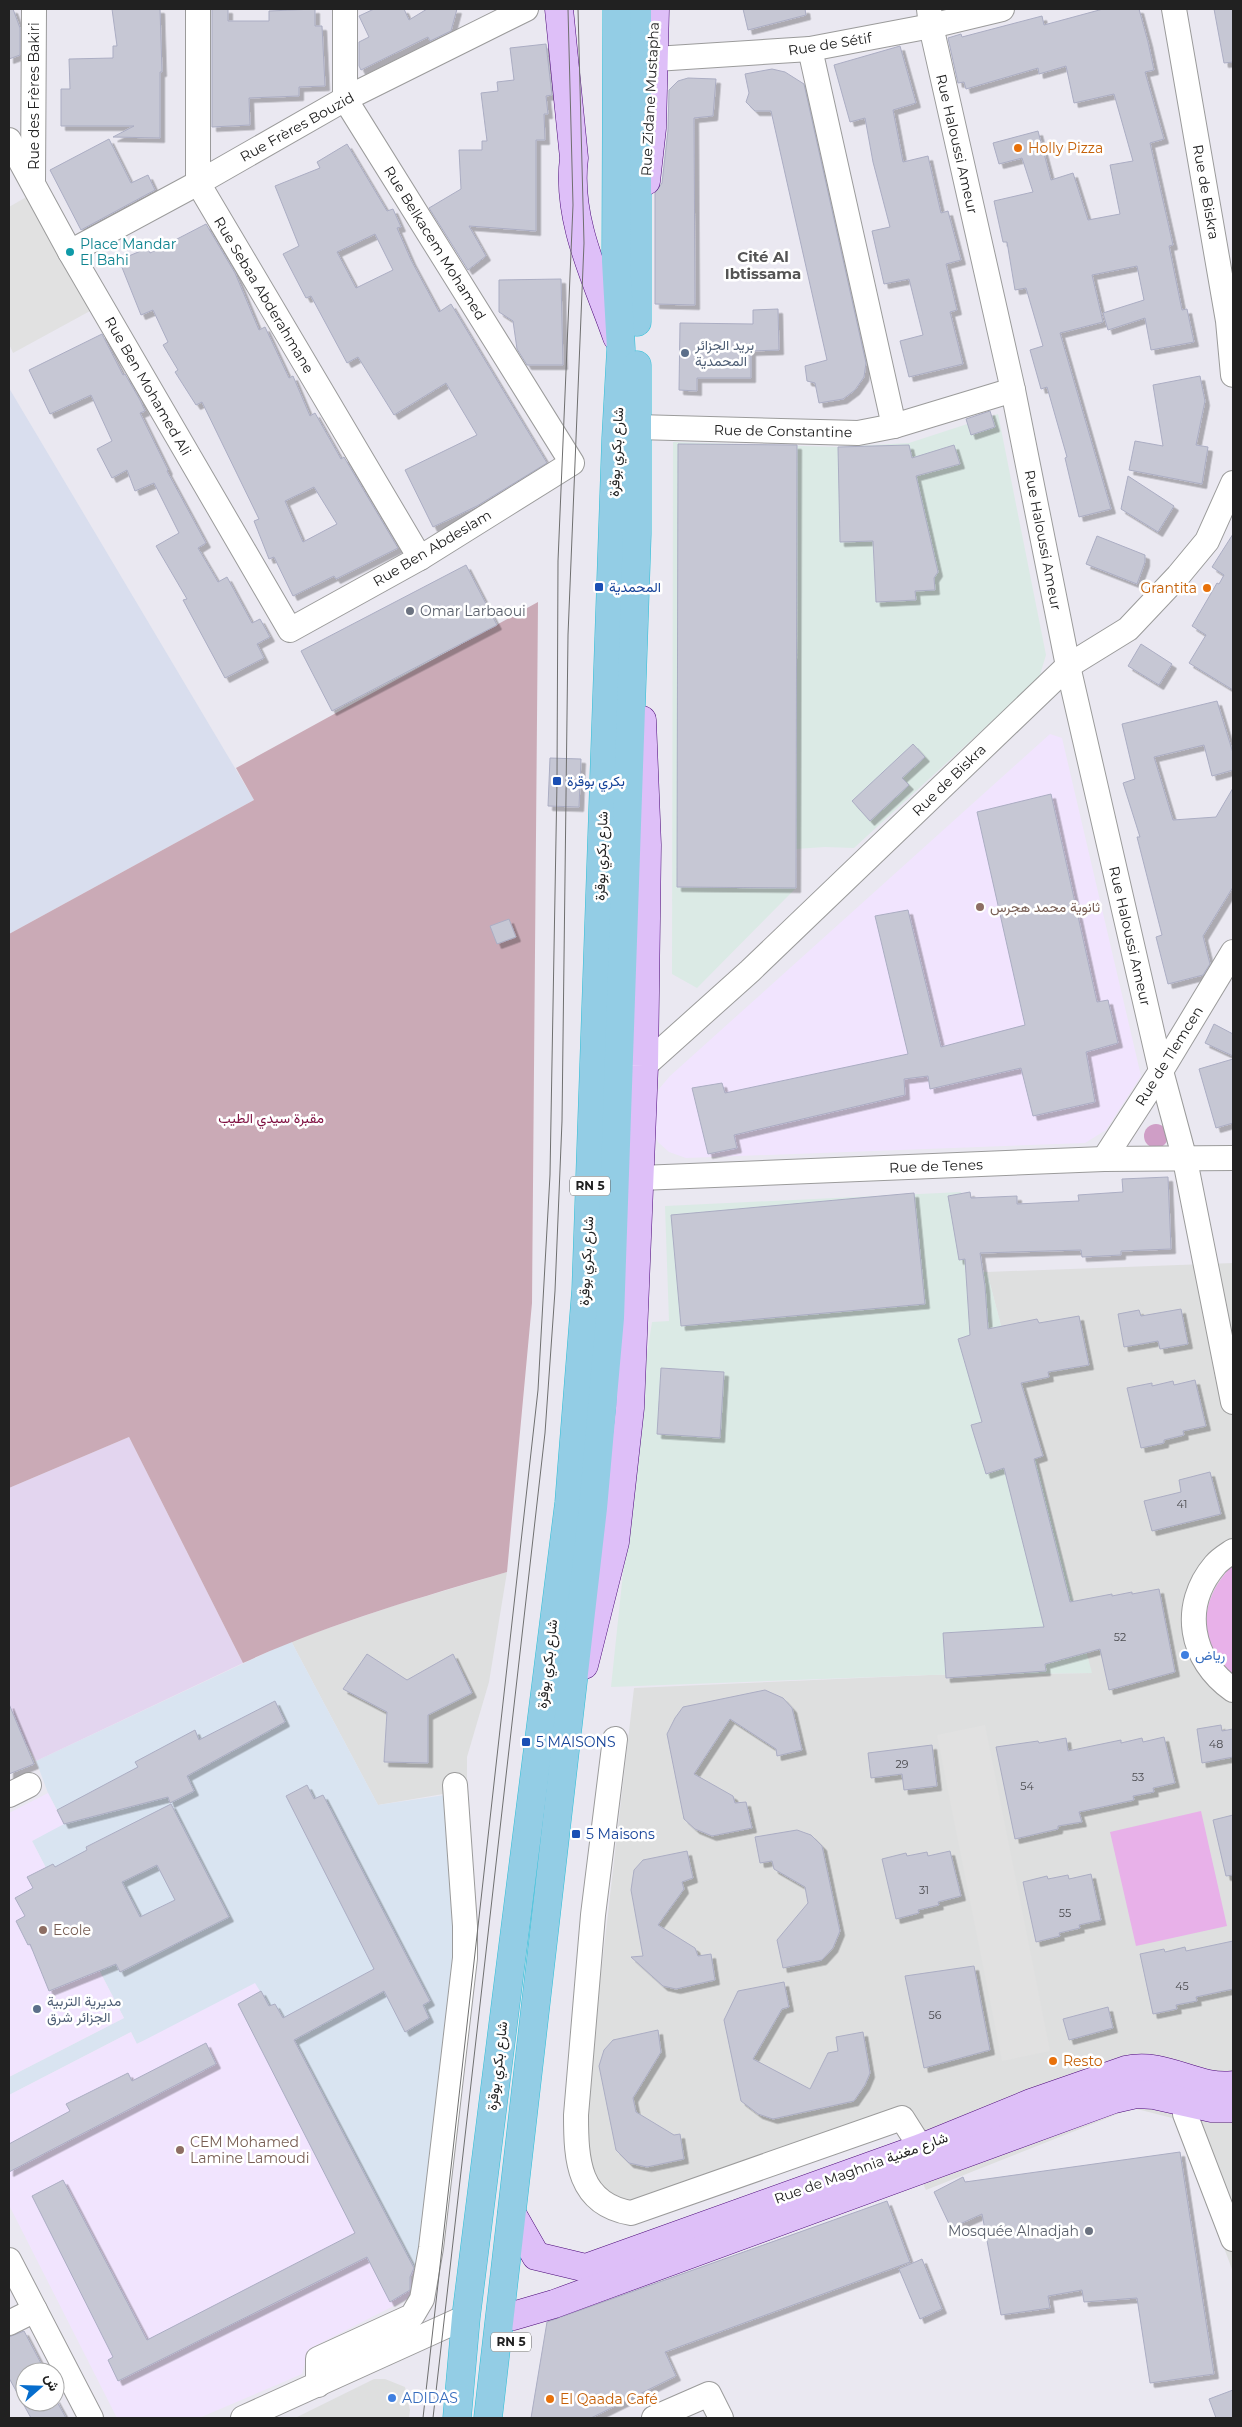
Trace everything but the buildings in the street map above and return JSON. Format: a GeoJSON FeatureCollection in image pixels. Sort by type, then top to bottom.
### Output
{"type":"FeatureCollection","features":[{"type":"Feature","properties":{"kind":"highway","name":"شارع بكري بوقرة"},"geometry":{"type":"LineString","coordinates":[[457,2418],[466,2317],[569,1503],[585,1300],[616,438],[621,349],[616,261],[617,9]]}},
{"type":"Feature","properties":{"kind":"highway","name":"شارع بكري بوقرة"},"geometry":{"type":"LineString","coordinates":[[488,2418],[593,1508],[610,1318],[638,534],[637,9]]}},
{"type":"Feature","properties":{"kind":"highway","name":"RN 5"},"geometry":{"type":"LineString","coordinates":[[504,2418],[513,2316],[507,2266]]}},
{"type":"Feature","properties":{"kind":"street","name":"Rue des Frères Bakiri"},"geometry":{"type":"LineString","coordinates":[[33,183],[34,9]]}},
{"type":"Feature","properties":{"kind":"street"},"geometry":{"type":"LineString","coordinates":[[198,9],[198,183]]}},
{"type":"Feature","properties":{"kind":"street"},"geometry":{"type":"LineString","coordinates":[[345,9],[346,99]]}},
{"type":"Feature","properties":{"kind":"street","name":"Rue Frères Bouzid"},"geometry":{"type":"LineString","coordinates":[[70,252],[198,183],[346,99],[526,9]]}},
{"type":"Feature","properties":{"kind":"street"},"geometry":{"type":"LineString","coordinates":[[559,9],[574,158],[571,180],[573,205],[621,349]]}},
{"type":"Feature","properties":{"kind":"street","name":"Rue Zidane Mustapha"},"geometry":{"type":"LineString","coordinates":[[637,219],[649,165],[655,59],[655,9]]}},
{"type":"Feature","properties":{"kind":"street","name":"Rue de Sétif"},"geometry":{"type":"LineString","coordinates":[[655,59],[810,49],[930,18],[1002,9]]}},
{"type":"Feature","properties":{"kind":"street","name":"Rue de Biskra"},"geometry":{"type":"LineString","coordinates":[[1174,9],[1228,321],[1233,375]]}},
{"type":"Feature","properties":{"kind":"street","name":"Rue Haloussi Ameur"},"geometry":{"type":"LineString","coordinates":[[930,18],[1013,390],[1068,666],[1161,1071],[1185,1160],[1233,1402]]}},
{"type":"Feature","properties":{"kind":"street"},"geometry":{"type":"LineString","coordinates":[[810,49],[894,426]]}},
{"type":"Feature","properties":{"kind":"street","name":"Rue Belkacem Mohamed"},"geometry":{"type":"LineString","coordinates":[[346,99],[572,463]]}},
{"type":"Feature","properties":{"kind":"street","name":"Rue Ben Mohamed Ali"},"geometry":{"type":"LineString","coordinates":[[9,140],[70,252],[290,630]]}},
{"type":"Feature","properties":{"kind":"street","name":"Rue Sebaa Abderahmane"},"geometry":{"type":"LineString","coordinates":[[198,183],[420,558]]}},
{"type":"Feature","properties":{"kind":"street","name":"Rue de Constantine"},"geometry":{"type":"LineString","coordinates":[[637,427],[858,433],[894,426],[1013,390]]}},
{"type":"Feature","properties":{"kind":"street","name":"Rue Ben Abdeslam"},"geometry":{"type":"LineString","coordinates":[[290,630],[420,558],[572,463]]}},
{"type":"Feature","properties":{"kind":"street","name":"Rue de Biskra"},"geometry":{"type":"LineString","coordinates":[[644,1066],[750,971],[1068,666],[1128,629],[1178,576],[1207,541],[1233,483]]}},
{"type":"Feature","properties":{"kind":"street"},"geometry":{"type":"LineString","coordinates":[[567,1734],[616,1532],[630,1408],[644,1066],[647,845],[638,534]]}},
{"type":"Feature","properties":{"kind":"street","name":"Rue de Tlemcen"},"geometry":{"type":"LineString","coordinates":[[1104,1159],[1161,1071],[1233,952]]}},
{"type":"Feature","properties":{"kind":"street","name":"Rue de Tenes"},"geometry":{"type":"LineString","coordinates":[[640,1178],[1104,1159],[1185,1160],[1233,1158]]}},
{"type":"Feature","properties":{"kind":"street"},"geometry":{"type":"LineString","coordinates":[[1233,1550],[1216,1564],[1201,1585],[1194,1610],[1195,1636],[1204,1660],[1219,1680],[1233,1690]]}},
{"type":"Feature","properties":{"kind":"street"},"geometry":{"type":"LineString","coordinates":[[615,1739],[593,1915],[576,2115],[576,2148],[584,2179],[598,2201],[615,2210],[631,2213],[902,2118],[925,2158]]}},
{"type":"Feature","properties":{"kind":"street"},"geometry":{"type":"LineString","coordinates":[[318,2385],[318,2359],[412,2316],[422,2299],[431,2248],[464,1958],[465,1926],[455,1785]]}},
{"type":"Feature","properties":{"kind":"street","name":"Rue de Maghnia شارع مغنية"},"geometry":{"type":"LineString","coordinates":[[513,2316],[554,2304],[925,2158],[1031,2102],[1126,2070],[1140,2067],[1162,2069],[1212,2108],[1233,2108]]}},
{"type":"Feature","properties":{"kind":"street","name":"Rue de Maghnia شارع مغنية"},"geometry":{"type":"LineString","coordinates":[[1187,2090],[1233,2085]]}},
{"type":"Feature","properties":{"kind":"street"},"geometry":{"type":"LineString","coordinates":[[1187,2090],[1185,2114],[1233,2240]]}},
{"type":"Feature","properties":{"kind":"street","name":"Rue de Maghnia شارع مغنية"},"geometry":{"type":"LineString","coordinates":[[512,2214],[536,2256],[586,2268],[925,2158]]}},
{"type":"Feature","properties":{"kind":"street"},"geometry":{"type":"LineString","coordinates":[[9,2260],[91,2418]]}},
{"type":"Feature","properties":{"kind":"street"},"geometry":{"type":"LineString","coordinates":[[9,2323],[35,2310]]}},
{"type":"Feature","properties":{"kind":"street"},"geometry":{"type":"LineString","coordinates":[[244,2418],[466,2317]]}},
{"type":"Feature","properties":{"kind":"street"},"geometry":{"type":"LineString","coordinates":[[654,2418],[709,2394],[721,2418]]}},
{"type":"Feature","properties":{"kind":"shaded area"},"geometry":{"type":"Polygon","coordinates":[[[28,196],[90,311],[13,353],[9,344],[9,207],[28,196]]]}},
{"type":"Feature","properties":{"kind":"shaded area"},"geometry":{"type":"Polygon","coordinates":[[[9,388],[254,800],[9,934],[9,388]]]}},
{"type":"Feature","properties":{"kind":"shaded area"},"geometry":{"type":"Polygon","coordinates":[[[998,414],[1046,655],[1039,678],[854,848],[795,849],[796,888],[697,988],[672,974],[673,442],[837,447],[909,443],[998,414]]]}},
{"type":"Feature","properties":{"kind":"shaded area","name":"ثانوية محمد هجرس"},"geometry":{"type":"Polygon","coordinates":[[[1050,734],[1062,738],[1141,1076],[1106,1130],[1085,1143],[686,1158],[669,1152],[658,1142],[649,1125],[653,1096],[670,1076],[1050,734]]]}},
{"type":"Feature","properties":{"kind":"shaded area"},"geometry":{"type":"Polygon","coordinates":[[[1151,1124],[1161,1124],[1168,1131],[1168,1141],[1161,1148],[1151,1148],[1144,1141],[1144,1131],[1151,1124]]]}},
{"type":"Feature","properties":{"kind":"shaded area"},"geometry":{"type":"Polygon","coordinates":[[[961,1192],[967,1271],[987,1272],[1092,1673],[929,1675],[611,1687],[644,1374],[652,1322],[669,1321],[665,1206],[961,1192]]]}},
{"type":"Feature","properties":{"kind":"shaded area"},"geometry":{"type":"Polygon","coordinates":[[[1233,1263],[1233,2272],[1176,2119],[1133,2108],[926,2190],[890,2116],[632,2208],[601,2195],[589,2172],[585,2112],[634,1688],[929,1675],[1091,1673],[987,1272],[1233,1263]]]}},
{"type":"Feature","properties":{"kind":"shaded area"},"geometry":{"type":"Polygon","coordinates":[[[129,1437],[243,1663],[36,1761],[9,1714],[9,1488],[129,1437]]]}},
{"type":"Feature","properties":{"kind":"shaded area"},"geometry":{"type":"Polygon","coordinates":[[[1233,1565],[1233,1675],[1221,1662],[1213,1649],[1208,1635],[1206,1620],[1213,1592],[1233,1565]]]}},
{"type":"Feature","properties":{"kind":"shaded area"},"geometry":{"type":"Polygon","coordinates":[[[507,1572],[489,1682],[467,1757],[467,1790],[378,1805],[291,1641],[393,1606],[507,1572]]]}},
{"type":"Feature","properties":{"kind":"shaded area"},"geometry":{"type":"Polygon","coordinates":[[[291,1641],[378,1805],[445,1795],[458,1925],[416,2273],[275,2004],[269,2006],[261,1991],[136,2044],[131,2032],[9,2095],[9,2077],[124,2018],[32,1841],[64,1823],[48,1793],[36,1761],[291,1641]]]}},
{"type":"Feature","properties":{"kind":"shaded area"},"geometry":{"type":"Polygon","coordinates":[[[985,1725],[1050,2051],[1002,2061],[937,1735],[985,1725]]]}},
{"type":"Feature","properties":{"kind":"shaded area","name":"Ecole"},"geometry":{"type":"Polygon","coordinates":[[[48,1793],[64,1824],[32,1841],[124,2018],[9,2077],[9,1813],[48,1793]]]}},
{"type":"Feature","properties":{"kind":"shaded area"},"geometry":{"type":"Polygon","coordinates":[[[1201,1811],[1227,1926],[1136,1946],[1110,1832],[1201,1811]]]}},
{"type":"Feature","properties":{"kind":"shaded area","name":"CEM Mohamed Lamine Lamoudi"},"geometry":{"type":"Polygon","coordinates":[[[255,1983],[269,2006],[275,2004],[283,2018],[416,2273],[410,2277],[419,2293],[309,2349],[302,2374],[199,2418],[117,2418],[9,2205],[9,2095],[131,2032],[137,2044],[255,1983]]]}},
{"type":"Feature","properties":{"kind":"shaded area"},"geometry":{"type":"Polygon","coordinates":[[[374,2379],[385,2379],[405,2387],[410,2410],[409,2418],[295,2418],[374,2379]]]}},
{"type":"Feature","properties":{"kind":"green space","name":"مقبرة سيدي الطيب"},"geometry":{"type":"Polygon","coordinates":[[[538,602],[532,1303],[507,1572],[340,1624],[243,1663],[129,1437],[9,1488],[9,934],[254,800],[236,768],[538,602]]]}},
{"type":"Feature","properties":{"kind":"tram line"},"geometry":{"type":"LineString","coordinates":[[423,2418],[538,1390],[550,1175],[557,781],[558,561],[573,205],[568,9]]}},
{"type":"Feature","properties":{"kind":"tram line"},"geometry":{"type":"LineString","coordinates":[[433,2418],[545,1433],[555,1291],[562,1121],[568,635],[584,243],[578,9]]}},
{"type":"Feature","properties":{"kind":"place","name":"Holly Pizza"},"geometry":{"type":"Point","coordinates":[1018,148]}},
{"type":"Feature","properties":{"kind":"place","name":"Place Mandar El Bahi"},"geometry":{"type":"Point","coordinates":[70,252]}},
{"type":"Feature","properties":{"kind":"place","name":"بريد الجزائر المحمدية"},"geometry":{"type":"Point","coordinates":[685,353]}},
{"type":"Feature","properties":{"kind":"place","name":"المحمدية"},"geometry":{"type":"Point","coordinates":[599,587]}},
{"type":"Feature","properties":{"kind":"place","name":"Grantita"},"geometry":{"type":"Point","coordinates":[1207,588]}},
{"type":"Feature","properties":{"kind":"place","name":"Omar Larbaoui"},"geometry":{"type":"Point","coordinates":[410,611]}},
{"type":"Feature","properties":{"kind":"place","name":"بكري بوقرة"},"geometry":{"type":"Point","coordinates":[557,781]}},
{"type":"Feature","properties":{"kind":"place","name":"ثانوية محمد هجرس"},"geometry":{"type":"Point","coordinates":[980,907]}},
{"type":"Feature","properties":{"kind":"place","name":"رياض"},"geometry":{"type":"Point","coordinates":[1185,1655]}},
{"type":"Feature","properties":{"kind":"place","name":"5 MAISONS"},"geometry":{"type":"Point","coordinates":[526,1742]}},
{"type":"Feature","properties":{"kind":"place","name":"5 Maisons"},"geometry":{"type":"Point","coordinates":[576,1834]}},
{"type":"Feature","properties":{"kind":"place","name":"Ecole"},"geometry":{"type":"Point","coordinates":[43,1930]}},
{"type":"Feature","properties":{"kind":"place","name":"مديرية التربية الجزائر شرق"},"geometry":{"type":"Point","coordinates":[37,2009]}},
{"type":"Feature","properties":{"kind":"place","name":"Resto"},"geometry":{"type":"Point","coordinates":[1053,2061]}},
{"type":"Feature","properties":{"kind":"place","name":"CEM Mohamed Lamine Lamoudi"},"geometry":{"type":"Point","coordinates":[180,2150]}},
{"type":"Feature","properties":{"kind":"place","name":"Mosquée Alnadjah"},"geometry":{"type":"Point","coordinates":[1089,2231]}},
{"type":"Feature","properties":{"kind":"place","name":"ADIDAS"},"geometry":{"type":"Point","coordinates":[392,2398]}},
{"type":"Feature","properties":{"kind":"place","name":"El Qaada Café"},"geometry":{"type":"Point","coordinates":[550,2399]}},
{"type":"Feature","properties":{"kind":"district","name":"Cité Al Ibtissama"},"geometry":{"type":"Point","coordinates":[763,266]}}]}
